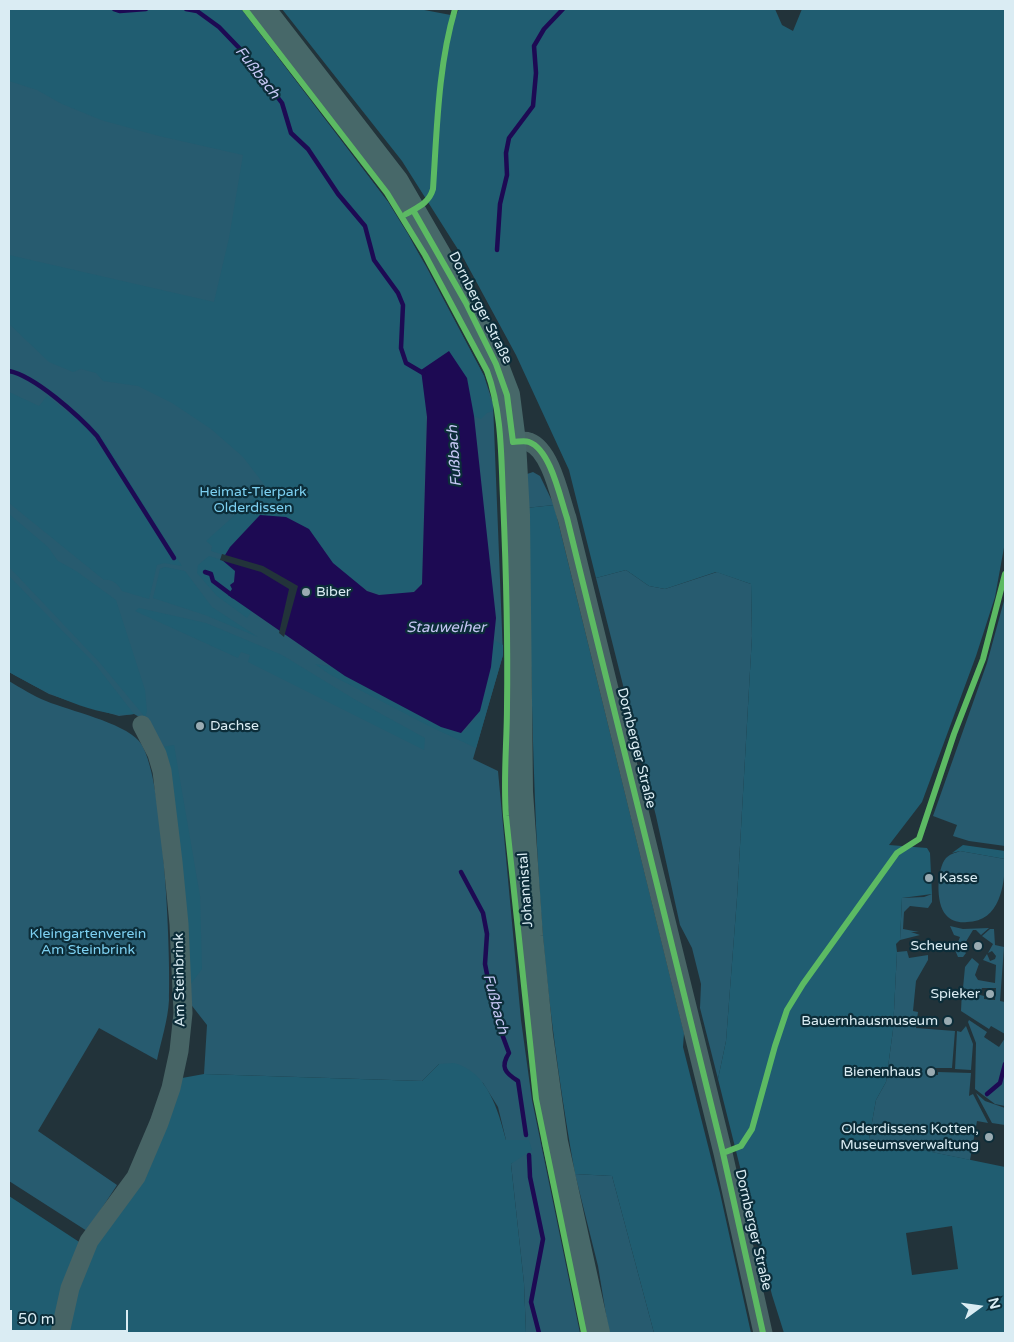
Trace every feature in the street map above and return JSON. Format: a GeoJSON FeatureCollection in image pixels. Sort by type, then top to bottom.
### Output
{"type":"FeatureCollection","features":[{"type":"Feature","properties":{"kind":"main road","name":"Dornberger Straße"},"geometry":{"type":"LineString","coordinates":[[262,9],[380,160],[413,210],[496,364],[508,395],[513,442]]}},
{"type":"Feature","properties":{"kind":"main road","name":"Johannistal"},"geometry":{"type":"LineString","coordinates":[[513,442],[517,524],[520,792],[530,936],[540,1035],[555,1142],[596,1333]]}},
{"type":"Feature","properties":{"kind":"street","name":"Dornberger Straße"},"geometry":{"type":"LineString","coordinates":[[513,442],[529,442],[542,453],[550,468],[567,518],[718,1134],[763,1333]]}},
{"type":"Feature","properties":{"kind":"street","name":"Am Steinbrink"},"geometry":{"type":"LineString","coordinates":[[60,1333],[70,1288],[89,1241],[136,1177],[159,1123],[171,1088],[179,1051],[183,1013],[173,862],[162,771],[157,754],[142,725]]}},
{"type":"Feature","properties":{"kind":"green space","name":"Heimat-Tierpark Olderdissen"},"geometry":{"type":"Polygon","coordinates":[[[9,9],[241,9],[388,202],[426,266],[484,376],[493,403],[503,655],[473,759],[498,771],[521,1020],[532,1100],[580,1333],[526,1333],[524,1283],[511,1164],[529,1140],[506,1140],[498,1107],[483,1083],[439,1064],[422,1081],[204,1074],[207,1025],[189,1002],[183,896],[143,719],[134,714],[119,716],[49,694],[9,672],[9,9]]]}},
{"type":"Feature","properties":{"kind":"green space"},"geometry":{"type":"Polygon","coordinates":[[[9,9],[241,9],[388,202],[408,234],[484,376],[493,411],[487,413],[481,419],[474,416],[467,378],[426,399],[422,584],[411,592],[387,596],[363,587],[341,572],[325,550],[260,515],[224,555],[211,551],[212,546],[206,541],[266,487],[243,457],[211,429],[172,403],[138,386],[103,381],[96,373],[81,369],[73,372],[49,362],[9,324],[9,255],[214,302],[229,238],[243,155],[159,136],[101,120],[62,104],[37,90],[9,81],[9,9]]]}},
{"type":"Feature","properties":{"kind":"green space"},"geometry":{"type":"Polygon","coordinates":[[[282,9],[419,9],[456,16],[459,9],[775,9],[782,25],[793,31],[802,9],[1005,9],[1005,542],[995,597],[976,656],[922,802],[889,845],[927,848],[930,853],[932,894],[902,898],[900,940],[896,944],[893,1030],[886,1082],[876,1100],[869,1139],[1005,1167],[1005,1333],[784,1333],[772,1295],[718,1079],[726,1041],[737,898],[752,636],[751,584],[716,572],[665,589],[649,586],[626,570],[596,578],[569,470],[516,355],[464,259],[402,161],[282,9]],[[952,1226],[906,1233],[912,1275],[958,1269],[952,1226]]]}},
{"type":"Feature","properties":{"kind":"green space"},"geometry":{"type":"Polygon","coordinates":[[[9,392],[39,406],[47,396],[71,415],[79,414],[102,437],[95,441],[98,448],[97,442],[103,439],[182,566],[164,563],[157,565],[149,599],[122,591],[115,582],[104,580],[9,503],[9,392]]]}},
{"type":"Feature","properties":{"kind":"green space"},"geometry":{"type":"Polygon","coordinates":[[[533,472],[540,476],[554,505],[526,508],[527,474],[533,472]]]}},
{"type":"Feature","properties":{"kind":"green space"},"geometry":{"type":"Polygon","coordinates":[[[554,505],[684,1033],[683,1047],[720,1193],[751,1333],[654,1333],[612,1176],[575,1174],[566,1123],[546,969],[541,912],[533,739],[526,508],[554,505]]]}},
{"type":"Feature","properties":{"kind":"green space"},"geometry":{"type":"Polygon","coordinates":[[[9,514],[48,547],[58,561],[76,571],[116,600],[145,690],[147,711],[145,717],[100,663],[9,567],[9,514]]]}},
{"type":"Feature","properties":{"kind":"green space"},"geometry":{"type":"Polygon","coordinates":[[[209,556],[222,560],[235,571],[232,589],[228,595],[252,611],[247,618],[217,596],[197,573],[198,565],[209,556]]]}},
{"type":"Feature","properties":{"kind":"green space"},"geometry":{"type":"Polygon","coordinates":[[[165,567],[185,571],[212,607],[258,637],[205,615],[153,598],[160,569],[165,567]]]}},
{"type":"Feature","properties":{"kind":"green space"},"geometry":{"type":"Polygon","coordinates":[[[626,570],[649,586],[665,589],[717,572],[751,584],[752,636],[737,898],[726,1041],[718,1079],[700,1008],[701,984],[692,948],[680,925],[656,816],[596,578],[626,570]]]}},
{"type":"Feature","properties":{"kind":"green space"},"geometry":{"type":"Polygon","coordinates":[[[9,576],[95,664],[134,714],[104,712],[87,708],[53,695],[9,672],[9,576]]]}},
{"type":"Feature","properties":{"kind":"green space"},"geometry":{"type":"Polygon","coordinates":[[[1005,597],[1005,846],[969,841],[953,836],[957,825],[933,816],[987,663],[1005,597]]]}},
{"type":"Feature","properties":{"kind":"green space"},"geometry":{"type":"Polygon","coordinates":[[[139,608],[206,623],[282,655],[354,699],[425,738],[424,750],[248,662],[250,655],[241,652],[238,658],[135,611],[139,608]]]}},
{"type":"Feature","properties":{"kind":"green space"},"geometry":{"type":"Polygon","coordinates":[[[494,640],[503,645],[503,655],[476,748],[329,674],[315,664],[330,666],[441,727],[461,733],[477,715],[482,703],[494,640]]]}},
{"type":"Feature","properties":{"kind":"green space","name":"Kleingartenverein Am Steinbrink"},"geometry":{"type":"Polygon","coordinates":[[[9,681],[41,699],[121,728],[131,734],[139,741],[148,758],[155,787],[164,865],[169,946],[169,1000],[157,1060],[99,1028],[38,1131],[117,1185],[87,1231],[9,1181],[9,681]]]}},
{"type":"Feature","properties":{"kind":"green space"},"geometry":{"type":"Polygon","coordinates":[[[174,745],[200,896],[202,969],[188,988],[163,747],[174,745]]]}},
{"type":"Feature","properties":{"kind":"green space"},"geometry":{"type":"Polygon","coordinates":[[[963,845],[1005,851],[1005,859],[960,851],[952,853],[963,845]]]}},
{"type":"Feature","properties":{"kind":"green space"},"geometry":{"type":"Polygon","coordinates":[[[960,851],[1005,859],[1004,879],[998,900],[994,909],[987,916],[978,920],[958,922],[948,917],[942,910],[939,894],[941,869],[946,858],[960,851]]]}},
{"type":"Feature","properties":{"kind":"green space"},"geometry":{"type":"Polygon","coordinates":[[[932,894],[932,902],[928,908],[910,906],[904,912],[903,929],[919,932],[911,932],[920,935],[900,940],[902,898],[924,897],[932,894]]]}},
{"type":"Feature","properties":{"kind":"green space"},"geometry":{"type":"Polygon","coordinates":[[[950,926],[963,929],[989,928],[981,935],[976,930],[973,930],[962,948],[966,953],[963,957],[958,957],[955,950],[960,937],[954,935],[950,926]]]}},
{"type":"Feature","properties":{"kind":"green space"},"geometry":{"type":"Polygon","coordinates":[[[990,929],[994,929],[995,945],[1004,947],[1000,1001],[1005,1002],[1005,1034],[991,1026],[989,1029],[961,1011],[962,990],[984,996],[984,999],[995,1000],[996,988],[982,988],[980,993],[963,988],[965,967],[972,958],[979,964],[975,975],[978,980],[995,983],[996,965],[983,960],[987,954],[990,961],[995,959],[996,956],[992,951],[988,953],[993,944],[982,936],[990,929]]]}},
{"type":"Feature","properties":{"kind":"green space"},"geometry":{"type":"Polygon","coordinates":[[[907,951],[909,958],[928,955],[928,960],[916,981],[913,1011],[918,1012],[916,1028],[955,1031],[952,1068],[929,1068],[929,1075],[938,1075],[938,1072],[971,1073],[969,1096],[973,1094],[988,1123],[977,1121],[970,1160],[869,1139],[876,1100],[886,1082],[893,1030],[897,952],[907,951]]]}},
{"type":"Feature","properties":{"kind":"green space"},"geometry":{"type":"Polygon","coordinates":[[[969,1020],[987,1032],[984,1037],[999,1047],[1005,1038],[1005,1106],[995,1104],[975,1089],[976,1043],[968,1022],[969,1020]]]}},
{"type":"Feature","properties":{"kind":"green space"},"geometry":{"type":"Polygon","coordinates":[[[966,1026],[973,1044],[971,1070],[955,1069],[957,1031],[961,1032],[966,1026]]]}},
{"type":"Feature","properties":{"kind":"green space"},"geometry":{"type":"Polygon","coordinates":[[[454,1063],[466,1068],[483,1083],[495,1105],[506,1140],[529,1140],[532,1150],[511,1164],[524,1283],[526,1333],[9,1333],[9,1196],[93,1251],[182,1078],[204,1074],[422,1081],[439,1064],[454,1063]]]}},
{"type":"Feature","properties":{"kind":"green space"},"geometry":{"type":"Polygon","coordinates":[[[976,1093],[985,1101],[1005,1108],[1005,1125],[992,1123],[976,1093]]]}},
{"type":"Feature","properties":{"kind":"green space"},"geometry":{"type":"Polygon","coordinates":[[[575,1174],[612,1176],[654,1333],[609,1333],[598,1266],[575,1174]]]}},
{"type":"Feature","properties":{"kind":"water","name":"Stauweiher"},"geometry":{"type":"Polygon","coordinates":[[[449,351],[467,378],[474,416],[496,618],[491,667],[480,711],[461,733],[441,727],[345,676],[228,595],[232,589],[230,585],[234,582],[235,571],[222,560],[230,547],[260,515],[286,517],[309,529],[333,563],[367,591],[379,595],[414,592],[422,584],[427,417],[421,370],[449,351]]]}},
{"type":"Feature","properties":{"kind":"pier"},"geometry":{"type":"Polygon","coordinates":[[[222,554],[263,566],[298,586],[284,637],[279,633],[289,589],[261,572],[220,560],[222,554]]]}},
{"type":"Feature","properties":{"kind":"waterway","name":"Fußbach"},"geometry":{"type":"LineString","coordinates":[[114,9],[120,11],[146,9]]}},
{"type":"Feature","properties":{"kind":"waterway","name":"Fußbach"},"geometry":{"type":"LineString","coordinates":[[186,9],[197,11],[219,27],[243,52],[282,103],[291,133],[308,149],[338,194],[365,226],[374,260],[398,293],[403,305],[401,348],[406,363],[423,373]]}},
{"type":"Feature","properties":{"kind":"waterway"},"geometry":{"type":"LineString","coordinates":[[497,250],[500,204],[507,175],[506,153],[509,138],[533,106],[536,73],[534,46],[544,29],[563,9]]}},
{"type":"Feature","properties":{"kind":"waterway"},"geometry":{"type":"LineString","coordinates":[[9,371],[20,374],[44,388],[97,436],[174,558]]}},
{"type":"Feature","properties":{"kind":"waterway"},"geometry":{"type":"LineString","coordinates":[[205,572],[211,574],[213,581],[233,596]]}},
{"type":"Feature","properties":{"kind":"waterway","name":"Fußbach"},"geometry":{"type":"LineString","coordinates":[[461,872],[483,913],[487,934],[485,964],[495,1015],[509,1053],[504,1066],[507,1072],[518,1081],[526,1135]]}},
{"type":"Feature","properties":{"kind":"waterway"},"geometry":{"type":"LineString","coordinates":[[987,1094],[1000,1083],[1005,1064]]}},
{"type":"Feature","properties":{"kind":"waterway","name":"Fußbach"},"geometry":{"type":"LineString","coordinates":[[529,1155],[530,1177],[543,1239],[531,1302],[539,1333]]}},
{"type":"Feature","properties":{"kind":"cycle path"},"geometry":{"type":"LineString","coordinates":[[245,9],[387,193],[425,255],[487,371],[492,386],[500,434],[505,550],[507,654],[506,816],[536,1099],[584,1333]]}},
{"type":"Feature","properties":{"kind":"cycle path"},"geometry":{"type":"LineString","coordinates":[[406,214],[426,201],[433,189],[442,75],[449,31],[455,9]]}},
{"type":"Feature","properties":{"kind":"cycle path"},"geometry":{"type":"LineString","coordinates":[[413,210],[466,303],[496,364],[507,395],[513,442],[527,441],[537,447],[549,464],[558,487],[723,1153],[763,1333]]}},
{"type":"Feature","properties":{"kind":"cycle path"},"geometry":{"type":"LineString","coordinates":[[723,1153],[741,1146],[752,1129],[787,1010],[803,984],[897,853],[919,839],[954,734],[983,659],[1005,574]]}},
{"type":"Feature","properties":{"kind":"place","name":"Biber"},"geometry":{"type":"Point","coordinates":[306,592]}},
{"type":"Feature","properties":{"kind":"place","name":"Dachse"},"geometry":{"type":"Point","coordinates":[200,726]}},
{"type":"Feature","properties":{"kind":"place","name":"Kasse"},"geometry":{"type":"Point","coordinates":[929,878]}},
{"type":"Feature","properties":{"kind":"place","name":"Scheune"},"geometry":{"type":"Point","coordinates":[978,946]}},
{"type":"Feature","properties":{"kind":"place","name":"Spieker"},"geometry":{"type":"Point","coordinates":[990,994]}},
{"type":"Feature","properties":{"kind":"place","name":"Bauernhausmuseum"},"geometry":{"type":"Point","coordinates":[948,1021]}},
{"type":"Feature","properties":{"kind":"place","name":"Bienenhaus"},"geometry":{"type":"Point","coordinates":[931,1072]}},
{"type":"Feature","properties":{"kind":"place","name":"Olderdissens Kotten, Museumsverwaltung"},"geometry":{"type":"Point","coordinates":[989,1137]}}]}
